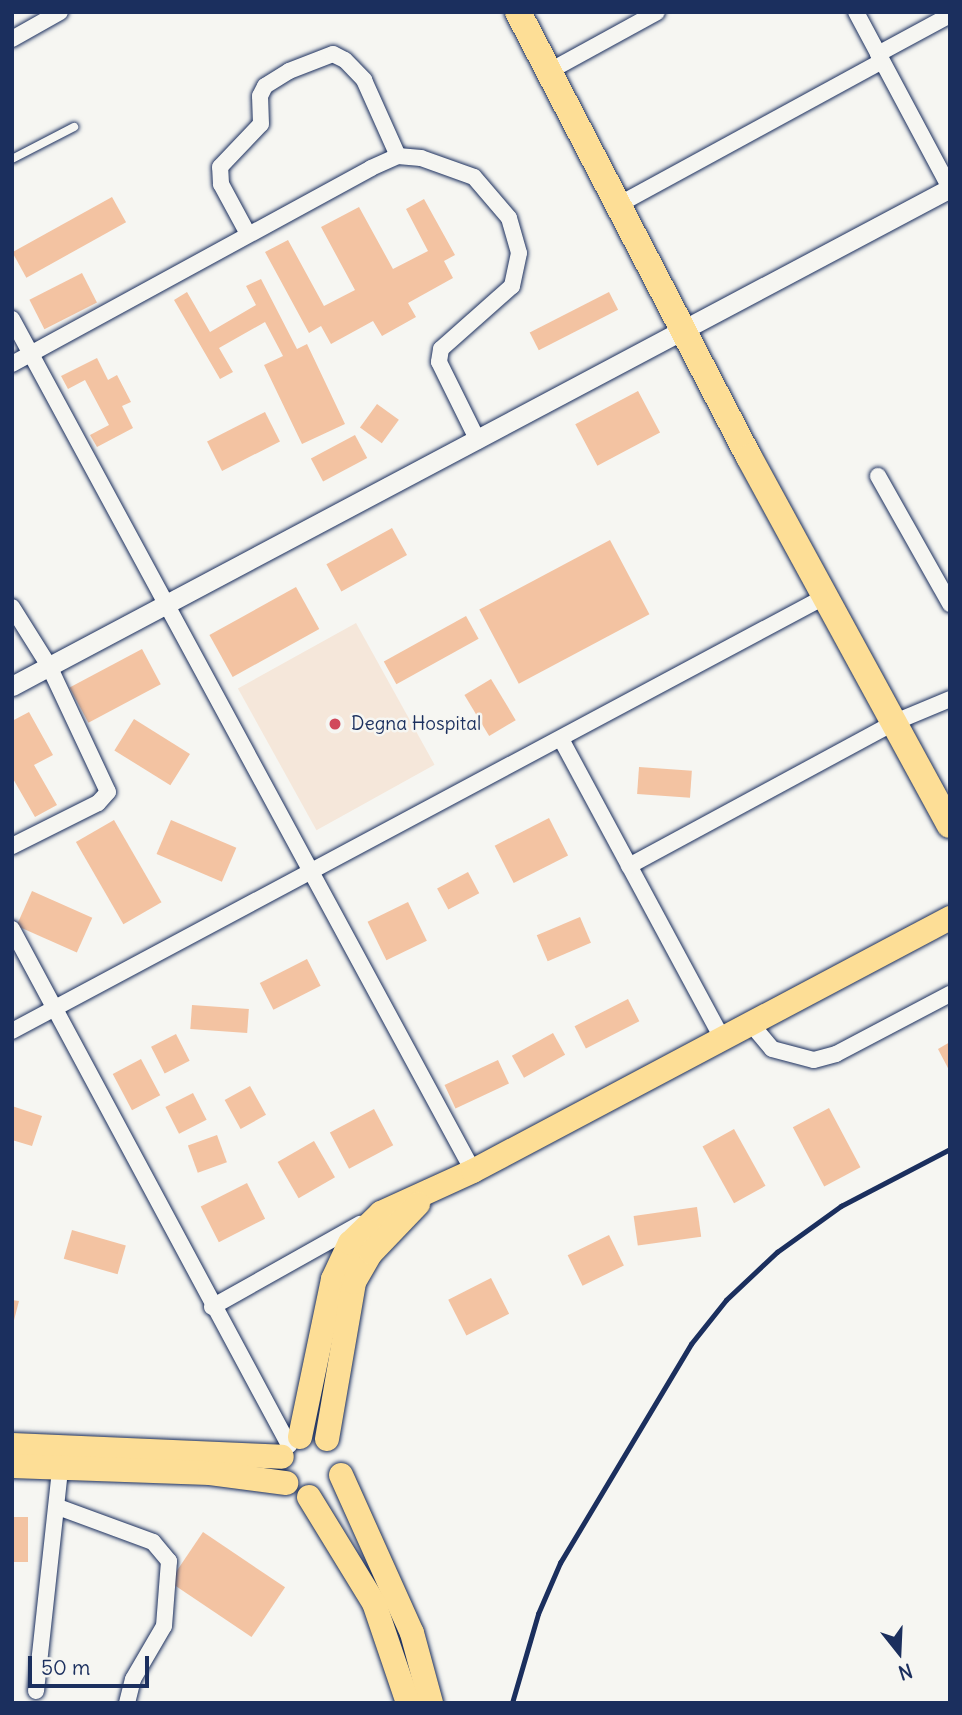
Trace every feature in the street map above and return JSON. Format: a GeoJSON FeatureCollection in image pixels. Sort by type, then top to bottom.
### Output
{"type":"FeatureCollection","features":[{"type":"Feature","properties":{"kind":"highway"},"geometry":{"type":"LineString","coordinates":[[518,12],[950,825]]}},
{"type":"Feature","properties":{"kind":"main road"},"geometry":{"type":"LineString","coordinates":[[309,1497],[334,1487],[341,1475],[342,1461],[327,1439],[343,1281],[350,1243],[381,1213],[428,1194],[473,1171],[950,918]]}},
{"type":"Feature","properties":{"kind":"main road"},"geometry":{"type":"LineString","coordinates":[[286,1483],[290,1446],[343,1281],[428,1194]]}},
{"type":"Feature","properties":{"kind":"main road"},"geometry":{"type":"LineString","coordinates":[[12,1466],[61,1459],[290,1446],[327,1439]]}},
{"type":"Feature","properties":{"kind":"main road"},"geometry":{"type":"LineString","coordinates":[[12,1445],[61,1459],[286,1483],[309,1497],[374,1604],[408,1703]]}},
{"type":"Feature","properties":{"kind":"main road"},"geometry":{"type":"LineString","coordinates":[[341,1475],[412,1633],[431,1703]]}},
{"type":"Feature","properties":{"kind":"street"},"geometry":{"type":"LineString","coordinates":[[12,38],[60,12]]}},
{"type":"Feature","properties":{"kind":"street"},"geometry":{"type":"LineString","coordinates":[[548,72],[657,12]]}},
{"type":"Feature","properties":{"kind":"street"},"geometry":{"type":"LineString","coordinates":[[12,686],[686,331],[950,188],[856,12]]}},
{"type":"Feature","properties":{"kind":"street"},"geometry":{"type":"LineString","coordinates":[[620,204],[950,15]]}},
{"type":"Feature","properties":{"kind":"street"},"geometry":{"type":"LineString","coordinates":[[248,234],[221,184],[220,167],[261,124],[260,96],[265,86],[289,71],[333,54],[345,60],[364,80],[398,156]]}},
{"type":"Feature","properties":{"kind":"street"},"geometry":{"type":"LineString","coordinates":[[12,364],[248,234],[398,156],[421,158],[474,177],[501,206],[514,231],[519,253],[512,286],[453,335],[441,349],[439,362],[478,441]]}},
{"type":"Feature","properties":{"kind":"street"},"geometry":{"type":"LineString","coordinates":[[12,319],[164,606],[473,1171]]}},
{"type":"Feature","properties":{"kind":"street"},"geometry":{"type":"LineString","coordinates":[[878,475],[950,604]]}},
{"type":"Feature","properties":{"kind":"street"},"geometry":{"type":"LineString","coordinates":[[12,1031],[308,870],[561,739],[826,596]]}},
{"type":"Feature","properties":{"kind":"street"},"geometry":{"type":"LineString","coordinates":[[12,607],[49,666],[108,792],[98,803],[12,846]]}},
{"type":"Feature","properties":{"kind":"street"},"geometry":{"type":"LineString","coordinates":[[629,866],[895,722],[950,699]]}},
{"type":"Feature","properties":{"kind":"street"},"geometry":{"type":"LineString","coordinates":[[561,739],[723,1040]]}},
{"type":"Feature","properties":{"kind":"street"},"geometry":{"type":"LineString","coordinates":[[12,929],[212,1307],[290,1446]]}},
{"type":"Feature","properties":{"kind":"street"},"geometry":{"type":"LineString","coordinates":[[752,1024],[772,1049],[814,1060],[836,1054],[950,994]]}},
{"type":"Feature","properties":{"kind":"street"},"geometry":{"type":"LineString","coordinates":[[212,1307],[381,1213]]}},
{"type":"Feature","properties":{"kind":"street"},"geometry":{"type":"LineString","coordinates":[[36,1690],[58,1507],[61,1459]]}},
{"type":"Feature","properties":{"kind":"street"},"geometry":{"type":"LineString","coordinates":[[58,1507],[153,1542],[169,1561],[164,1626],[133,1679],[127,1703]]}},
{"type":"Feature","properties":{"kind":"lane"},"geometry":{"type":"LineString","coordinates":[[12,159],[74,127]]}},
{"type":"Feature","properties":{"kind":"shaded area","name":"Degna Hospital"},"geometry":{"type":"Polygon","coordinates":[[[356,623],[435,765],[316,830],[238,688],[356,623]]]}},
{"type":"Feature","properties":{"kind":"building"},"geometry":{"type":"Polygon","coordinates":[[[112,197],[126,222],[26,278],[12,252],[112,197]]]}},
{"type":"Feature","properties":{"kind":"building"},"geometry":{"type":"Polygon","coordinates":[[[424,199],[455,255],[444,261],[453,278],[408,303],[416,317],[382,336],[373,321],[331,344],[321,326],[309,333],[265,252],[288,240],[324,306],[355,290],[321,227],[359,207],[393,269],[428,251],[406,209],[424,199]]]}},
{"type":"Feature","properties":{"kind":"building"},"geometry":{"type":"Polygon","coordinates":[[[82,273],[97,302],[44,329],[29,300],[82,273]]]}},
{"type":"Feature","properties":{"kind":"building"},"geometry":{"type":"Polygon","coordinates":[[[261,279],[297,349],[307,344],[345,424],[302,444],[264,365],[283,356],[265,322],[219,348],[233,372],[220,379],[174,300],[187,292],[210,332],[256,305],[246,286],[261,279]]]}},
{"type":"Feature","properties":{"kind":"building"},"geometry":{"type":"Polygon","coordinates":[[[609,292],[618,310],[539,350],[530,332],[609,292]]]}},
{"type":"Feature","properties":{"kind":"building"},"geometry":{"type":"Polygon","coordinates":[[[97,358],[108,380],[117,375],[131,402],[122,406],[133,428],[97,447],[90,435],[109,425],[85,380],[68,389],[61,376],[97,358]]]}},
{"type":"Feature","properties":{"kind":"building"},"geometry":{"type":"Polygon","coordinates":[[[638,391],[660,432],[597,466],[575,424],[638,391]]]}},
{"type":"Feature","properties":{"kind":"building"},"geometry":{"type":"Polygon","coordinates":[[[377,404],[399,420],[382,443],[360,427],[377,404]]]}},
{"type":"Feature","properties":{"kind":"building"},"geometry":{"type":"Polygon","coordinates":[[[265,412],[280,441],[222,471],[207,442],[265,412]]]}},
{"type":"Feature","properties":{"kind":"building"},"geometry":{"type":"Polygon","coordinates":[[[355,435],[367,458],[323,481],[311,458],[355,435]]]}},
{"type":"Feature","properties":{"kind":"building"},"geometry":{"type":"Polygon","coordinates":[[[392,528],[407,555],[341,591],[326,564],[392,528]]]}},
{"type":"Feature","properties":{"kind":"building"},"geometry":{"type":"Polygon","coordinates":[[[610,540],[649,614],[519,684],[479,609],[610,540]]]}},
{"type":"Feature","properties":{"kind":"building"},"geometry":{"type":"Polygon","coordinates":[[[296,587],[319,629],[233,677],[209,635],[296,587]]]}},
{"type":"Feature","properties":{"kind":"building"},"geometry":{"type":"Polygon","coordinates":[[[466,616],[479,639],[396,684],[384,662],[466,616]]]}},
{"type":"Feature","properties":{"kind":"building"},"geometry":{"type":"Polygon","coordinates":[[[142,649],[161,684],[88,723],[70,687],[142,649]]]}},
{"type":"Feature","properties":{"kind":"building"},"geometry":{"type":"Polygon","coordinates":[[[491,679],[516,720],[489,736],[464,695],[491,679]]]}},
{"type":"Feature","properties":{"kind":"building"},"geometry":{"type":"Polygon","coordinates":[[[29,712],[53,755],[34,765],[57,805],[35,817],[12,777],[12,721],[29,712]]]}},
{"type":"Feature","properties":{"kind":"building"},"geometry":{"type":"Polygon","coordinates":[[[134,719],[190,754],[170,785],[114,750],[134,719]]]}},
{"type":"Feature","properties":{"kind":"building"},"geometry":{"type":"Polygon","coordinates":[[[639,767],[692,771],[690,798],[637,794],[639,767]]]}},
{"type":"Feature","properties":{"kind":"building"},"geometry":{"type":"Polygon","coordinates":[[[549,818],[568,855],[514,883],[495,846],[549,818]]]}},
{"type":"Feature","properties":{"kind":"building"},"geometry":{"type":"Polygon","coordinates":[[[114,820],[162,902],[123,924],[76,842],[114,820]]]}},
{"type":"Feature","properties":{"kind":"building"},"geometry":{"type":"Polygon","coordinates":[[[171,820],[236,848],[222,882],[157,854],[171,820]]]}},
{"type":"Feature","properties":{"kind":"building"},"geometry":{"type":"Polygon","coordinates":[[[468,872],[479,893],[448,910],[437,888],[468,872]]]}},
{"type":"Feature","properties":{"kind":"building"},"geometry":{"type":"Polygon","coordinates":[[[32,891],[92,918],[77,953],[17,926],[32,891]]]}},
{"type":"Feature","properties":{"kind":"building"},"geometry":{"type":"Polygon","coordinates":[[[408,902],[427,941],[386,960],[368,922],[408,902]]]}},
{"type":"Feature","properties":{"kind":"building"},"geometry":{"type":"Polygon","coordinates":[[[580,917],[591,943],[548,961],[537,935],[580,917]]]}},
{"type":"Feature","properties":{"kind":"building"},"geometry":{"type":"Polygon","coordinates":[[[307,959],[321,986],[273,1010],[260,983],[307,959]]]}},
{"type":"Feature","properties":{"kind":"building"},"geometry":{"type":"Polygon","coordinates":[[[628,999],[639,1021],[586,1049],[575,1026],[628,999]]]}},
{"type":"Feature","properties":{"kind":"building"},"geometry":{"type":"Polygon","coordinates":[[[192,1005],[249,1009],[247,1033],[190,1029],[192,1005]]]}},
{"type":"Feature","properties":{"kind":"building"},"geometry":{"type":"Polygon","coordinates":[[[553,1033],[565,1055],[524,1078],[512,1056],[553,1033]]]}},
{"type":"Feature","properties":{"kind":"building"},"geometry":{"type":"Polygon","coordinates":[[[176,1034],[190,1061],[165,1073],[151,1047],[176,1034]]]}},
{"type":"Feature","properties":{"kind":"building"},"geometry":{"type":"Polygon","coordinates":[[[950,1042],[950,1072],[938,1049],[950,1042]]]}},
{"type":"Feature","properties":{"kind":"building"},"geometry":{"type":"Polygon","coordinates":[[[141,1059],[160,1095],[132,1110],[113,1074],[141,1059]]]}},
{"type":"Feature","properties":{"kind":"building"},"geometry":{"type":"Polygon","coordinates":[[[498,1060],[509,1084],[456,1108],[445,1085],[498,1060]]]}},
{"type":"Feature","properties":{"kind":"building"},"geometry":{"type":"Polygon","coordinates":[[[250,1086],[266,1115],[241,1129],[225,1100],[250,1086]]]}},
{"type":"Feature","properties":{"kind":"building"},"geometry":{"type":"Polygon","coordinates":[[[193,1093],[207,1120],[179,1134],[165,1107],[193,1093]]]}},
{"type":"Feature","properties":{"kind":"building"},"geometry":{"type":"Polygon","coordinates":[[[12,1106],[42,1116],[32,1146],[12,1140],[12,1106]]]}},
{"type":"Feature","properties":{"kind":"building"},"geometry":{"type":"Polygon","coordinates":[[[829,1108],[860,1167],[824,1186],[793,1127],[829,1108]]]}},
{"type":"Feature","properties":{"kind":"building"},"geometry":{"type":"Polygon","coordinates":[[[374,1109],[393,1145],[349,1169],[330,1132],[374,1109]]]}},
{"type":"Feature","properties":{"kind":"building"},"geometry":{"type":"Polygon","coordinates":[[[734,1129],[766,1186],[734,1203],[703,1146],[734,1129]]]}},
{"type":"Feature","properties":{"kind":"building"},"geometry":{"type":"Polygon","coordinates":[[[217,1135],[227,1162],[198,1173],[188,1146],[217,1135]]]}},
{"type":"Feature","properties":{"kind":"building"},"geometry":{"type":"Polygon","coordinates":[[[314,1141],[335,1177],[299,1198],[278,1162],[314,1141]]]}},
{"type":"Feature","properties":{"kind":"building"},"geometry":{"type":"Polygon","coordinates":[[[247,1183],[265,1219],[219,1242],[201,1207],[247,1183]]]}},
{"type":"Feature","properties":{"kind":"building"},"geometry":{"type":"Polygon","coordinates":[[[697,1207],[701,1237],[638,1246],[634,1216],[697,1207]]]}},
{"type":"Feature","properties":{"kind":"building"},"geometry":{"type":"Polygon","coordinates":[[[72,1230],[126,1245],[118,1274],[64,1259],[72,1230]]]}},
{"type":"Feature","properties":{"kind":"building"},"geometry":{"type":"Polygon","coordinates":[[[609,1235],[624,1266],[583,1286],[568,1255],[609,1235]]]}},
{"type":"Feature","properties":{"kind":"building"},"geometry":{"type":"Polygon","coordinates":[[[491,1278],[509,1314],[466,1335],[448,1300],[491,1278]]]}},
{"type":"Feature","properties":{"kind":"building"},"geometry":{"type":"Polygon","coordinates":[[[12,1300],[19,1301],[13,1324],[12,1324],[12,1300]]]}},
{"type":"Feature","properties":{"kind":"building"},"geometry":{"type":"Polygon","coordinates":[[[12,1517],[28,1517],[28,1562],[12,1562],[12,1517]]]}},
{"type":"Feature","properties":{"kind":"building"},"geometry":{"type":"Polygon","coordinates":[[[203,1532],[285,1587],[252,1637],[169,1582],[203,1532]]]}},
{"type":"Feature","properties":{"kind":"railway"},"geometry":{"type":"LineString","coordinates":[[512,1703],[538,1614],[560,1563],[691,1344],[726,1300],[777,1252],[841,1206],[950,1149]]}},
{"type":"Feature","properties":{"kind":"place","name":"Degna Hospital"},"geometry":{"type":"Point","coordinates":[335,724]}}]}
